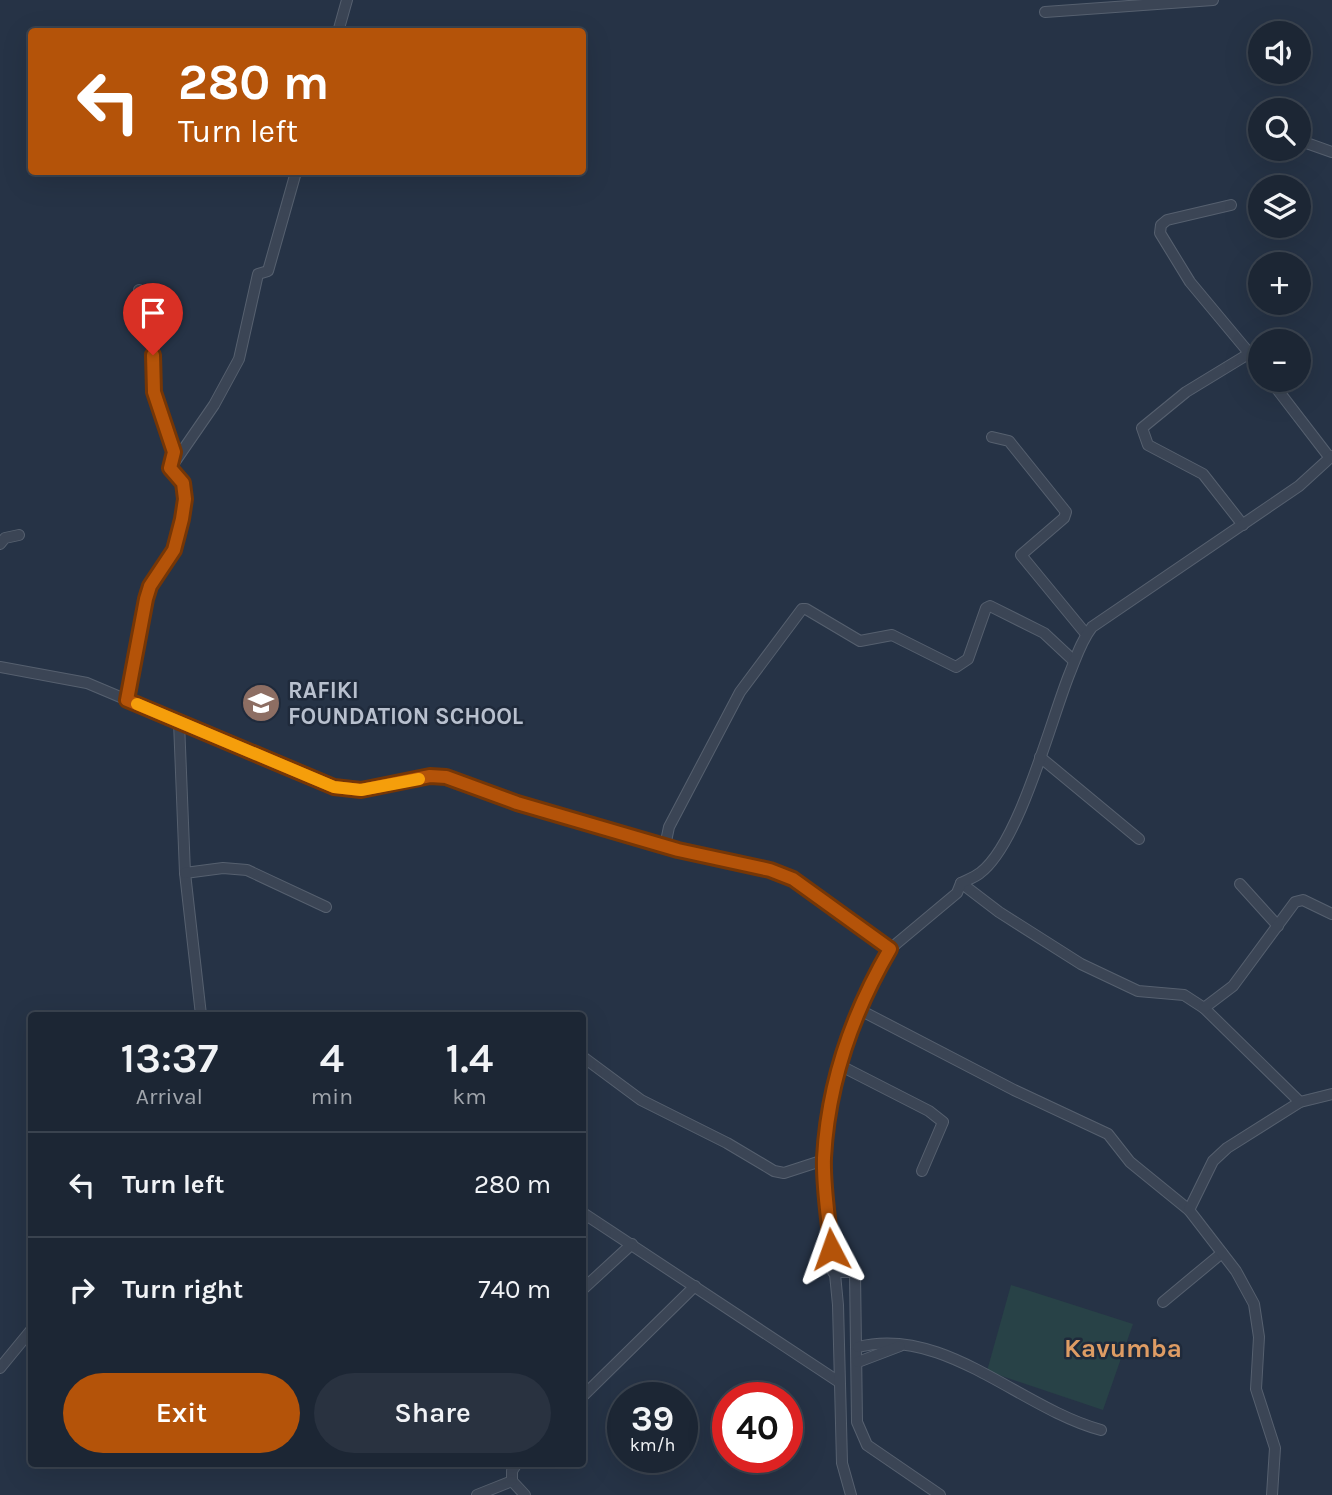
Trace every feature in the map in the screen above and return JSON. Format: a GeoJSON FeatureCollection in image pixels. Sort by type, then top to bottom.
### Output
{"type":"FeatureCollection","features":[{"type":"Feature","properties":{"kind":"street"},"geometry":{"type":"LineString","coordinates":[[339,28],[346,0]]}},
{"type":"Feature","properties":{"kind":"street"},"geometry":{"type":"LineString","coordinates":[[1045,12],[1213,0]]}},
{"type":"Feature","properties":{"kind":"street"},"geometry":{"type":"LineString","coordinates":[[1311,145],[1332,152]]}},
{"type":"Feature","properties":{"kind":"street"},"geometry":{"type":"LineString","coordinates":[[170,468],[214,405],[239,359],[258,274],[268,271],[295,175]]}},
{"type":"Feature","properties":{"kind":"street"},"geometry":{"type":"LineString","coordinates":[[1231,205],[1167,220],[1161,225],[1160,233],[1190,282],[1248,351]]}},
{"type":"Feature","properties":{"kind":"street"},"geometry":{"type":"LineString","coordinates":[[139,290],[154,330],[154,392],[174,452],[170,468]]}},
{"type":"Feature","properties":{"kind":"street"},"geometry":{"type":"LineString","coordinates":[[1243,525],[1203,474],[1148,445],[1142,428],[1186,392],[1248,354]]}},
{"type":"Feature","properties":{"kind":"street"},"geometry":{"type":"LineString","coordinates":[[851,1495],[842,1463],[838,1305],[824,1160],[839,1065],[858,1009],[890,949],[957,893],[961,883],[979,874],[997,855],[1028,792],[1086,634],[1101,621],[1299,486],[1331,457],[1280,392]]}},
{"type":"Feature","properties":{"kind":"street"},"geometry":{"type":"LineString","coordinates":[[992,437],[1009,441],[1066,512],[1063,518],[1021,555],[1086,634]]}},
{"type":"Feature","properties":{"kind":"street"},"geometry":{"type":"LineString","coordinates":[[127,700],[146,599],[150,586],[174,550],[182,519],[185,499],[183,483],[170,468]]}},
{"type":"Feature","properties":{"kind":"street"},"geometry":{"type":"LineString","coordinates":[[0,544],[5,538],[19,535]]}},
{"type":"Feature","properties":{"kind":"street"},"geometry":{"type":"LineString","coordinates":[[665,846],[669,827],[740,692],[802,609],[813,612],[860,641],[892,635],[956,667],[968,659],[989,606],[1044,633],[1074,662]]}},
{"type":"Feature","properties":{"kind":"street"},"geometry":{"type":"LineString","coordinates":[[0,667],[79,681],[334,787],[361,790],[430,776],[446,777],[517,803],[665,846],[770,870],[793,879],[890,949]]}},
{"type":"Feature","properties":{"kind":"street"},"geometry":{"type":"LineString","coordinates":[[179,722],[185,873],[201,1012]]}},
{"type":"Feature","properties":{"kind":"street"},"geometry":{"type":"LineString","coordinates":[[1040,757],[1139,839]]}},
{"type":"Feature","properties":{"kind":"street"},"geometry":{"type":"LineString","coordinates":[[185,873],[237,868],[326,907]]}},
{"type":"Feature","properties":{"kind":"street"},"geometry":{"type":"LineString","coordinates":[[961,883],[999,912],[1081,964],[1138,991],[1184,995],[1204,1007],[1300,1102]]}},
{"type":"Feature","properties":{"kind":"street"},"geometry":{"type":"LineString","coordinates":[[1240,884],[1278,926]]}},
{"type":"Feature","properties":{"kind":"street"},"geometry":{"type":"LineString","coordinates":[[1204,1007],[1233,986],[1299,900],[1332,914]]}},
{"type":"Feature","properties":{"kind":"street"},"geometry":{"type":"LineString","coordinates":[[858,1009],[1014,1090],[1108,1134],[1130,1162],[1189,1210],[1245,1284],[1258,1319],[1256,1389],[1275,1448],[1272,1495]]}},
{"type":"Feature","properties":{"kind":"street"},"geometry":{"type":"LineString","coordinates":[[586,1059],[641,1100],[727,1143],[774,1171],[784,1173],[824,1160]]}},
{"type":"Feature","properties":{"kind":"street"},"geometry":{"type":"LineString","coordinates":[[839,1065],[929,1111],[943,1122],[922,1171]]}},
{"type":"Feature","properties":{"kind":"street"},"geometry":{"type":"LineString","coordinates":[[1189,1210],[1213,1161],[1227,1148],[1300,1102],[1332,1094]]}},
{"type":"Feature","properties":{"kind":"street"},"geometry":{"type":"LineString","coordinates":[[586,1215],[839,1382]]}},
{"type":"Feature","properties":{"kind":"street"},"geometry":{"type":"LineString","coordinates":[[586,1286],[632,1244]]}},
{"type":"Feature","properties":{"kind":"street"},"geometry":{"type":"LineString","coordinates":[[1163,1302],[1222,1253]]}},
{"type":"Feature","properties":{"kind":"street"},"geometry":{"type":"LineString","coordinates":[[833,1272],[855,1272],[857,1422],[862,1437],[867,1445],[940,1495]]}},
{"type":"Feature","properties":{"kind":"street"},"geometry":{"type":"LineString","coordinates":[[586,1393],[695,1286]]}},
{"type":"Feature","properties":{"kind":"street"},"geometry":{"type":"LineString","coordinates":[[0,1368],[28,1334]]}},
{"type":"Feature","properties":{"kind":"street"},"geometry":{"type":"LineString","coordinates":[[858,1347],[881,1342],[910,1345],[974,1368],[1071,1422],[1101,1430]]}},
{"type":"Feature","properties":{"kind":"street"},"geometry":{"type":"LineString","coordinates":[[858,1362],[887,1349],[910,1345]]}},
{"type":"Feature","properties":{"kind":"street"},"geometry":{"type":"LineString","coordinates":[[514,1467],[512,1481],[525,1495]]}},
{"type":"Feature","properties":{"kind":"street"},"geometry":{"type":"LineString","coordinates":[[477,1495],[512,1481]]}},
{"type":"Feature","properties":{"kind":"green space"},"geometry":{"type":"Polygon","coordinates":[[[1011,1285],[1133,1324],[1103,1410],[987,1371],[1011,1285]]]}},
{"type":"Feature","properties":{"kind":"slow traffic"},"geometry":{"type":"LineString","coordinates":[[137,704],[334,787],[361,790],[419,779]]}},
{"type":"Feature","properties":{"kind":"place","name":"RAFIKI FOUNDATION SCHOOL"},"geometry":{"type":"Point","coordinates":[261,703]}},
{"type":"Feature","properties":{"kind":"district","name":"Kavumba"},"geometry":{"type":"Point","coordinates":[1123,1348]}},
{"type":"Feature","properties":{"kind":"route"},"geometry":{"type":"LineString","coordinates":[[153,355],[154,392],[174,452],[170,468],[183,483],[185,499],[174,550],[150,586],[146,599],[134,649],[127,700],[334,787],[361,790],[430,776],[446,777],[517,803],[678,850],[730,859],[770,870],[793,879],[890,949],[858,1009],[836,1073],[824,1160],[831,1249]]}}]}
